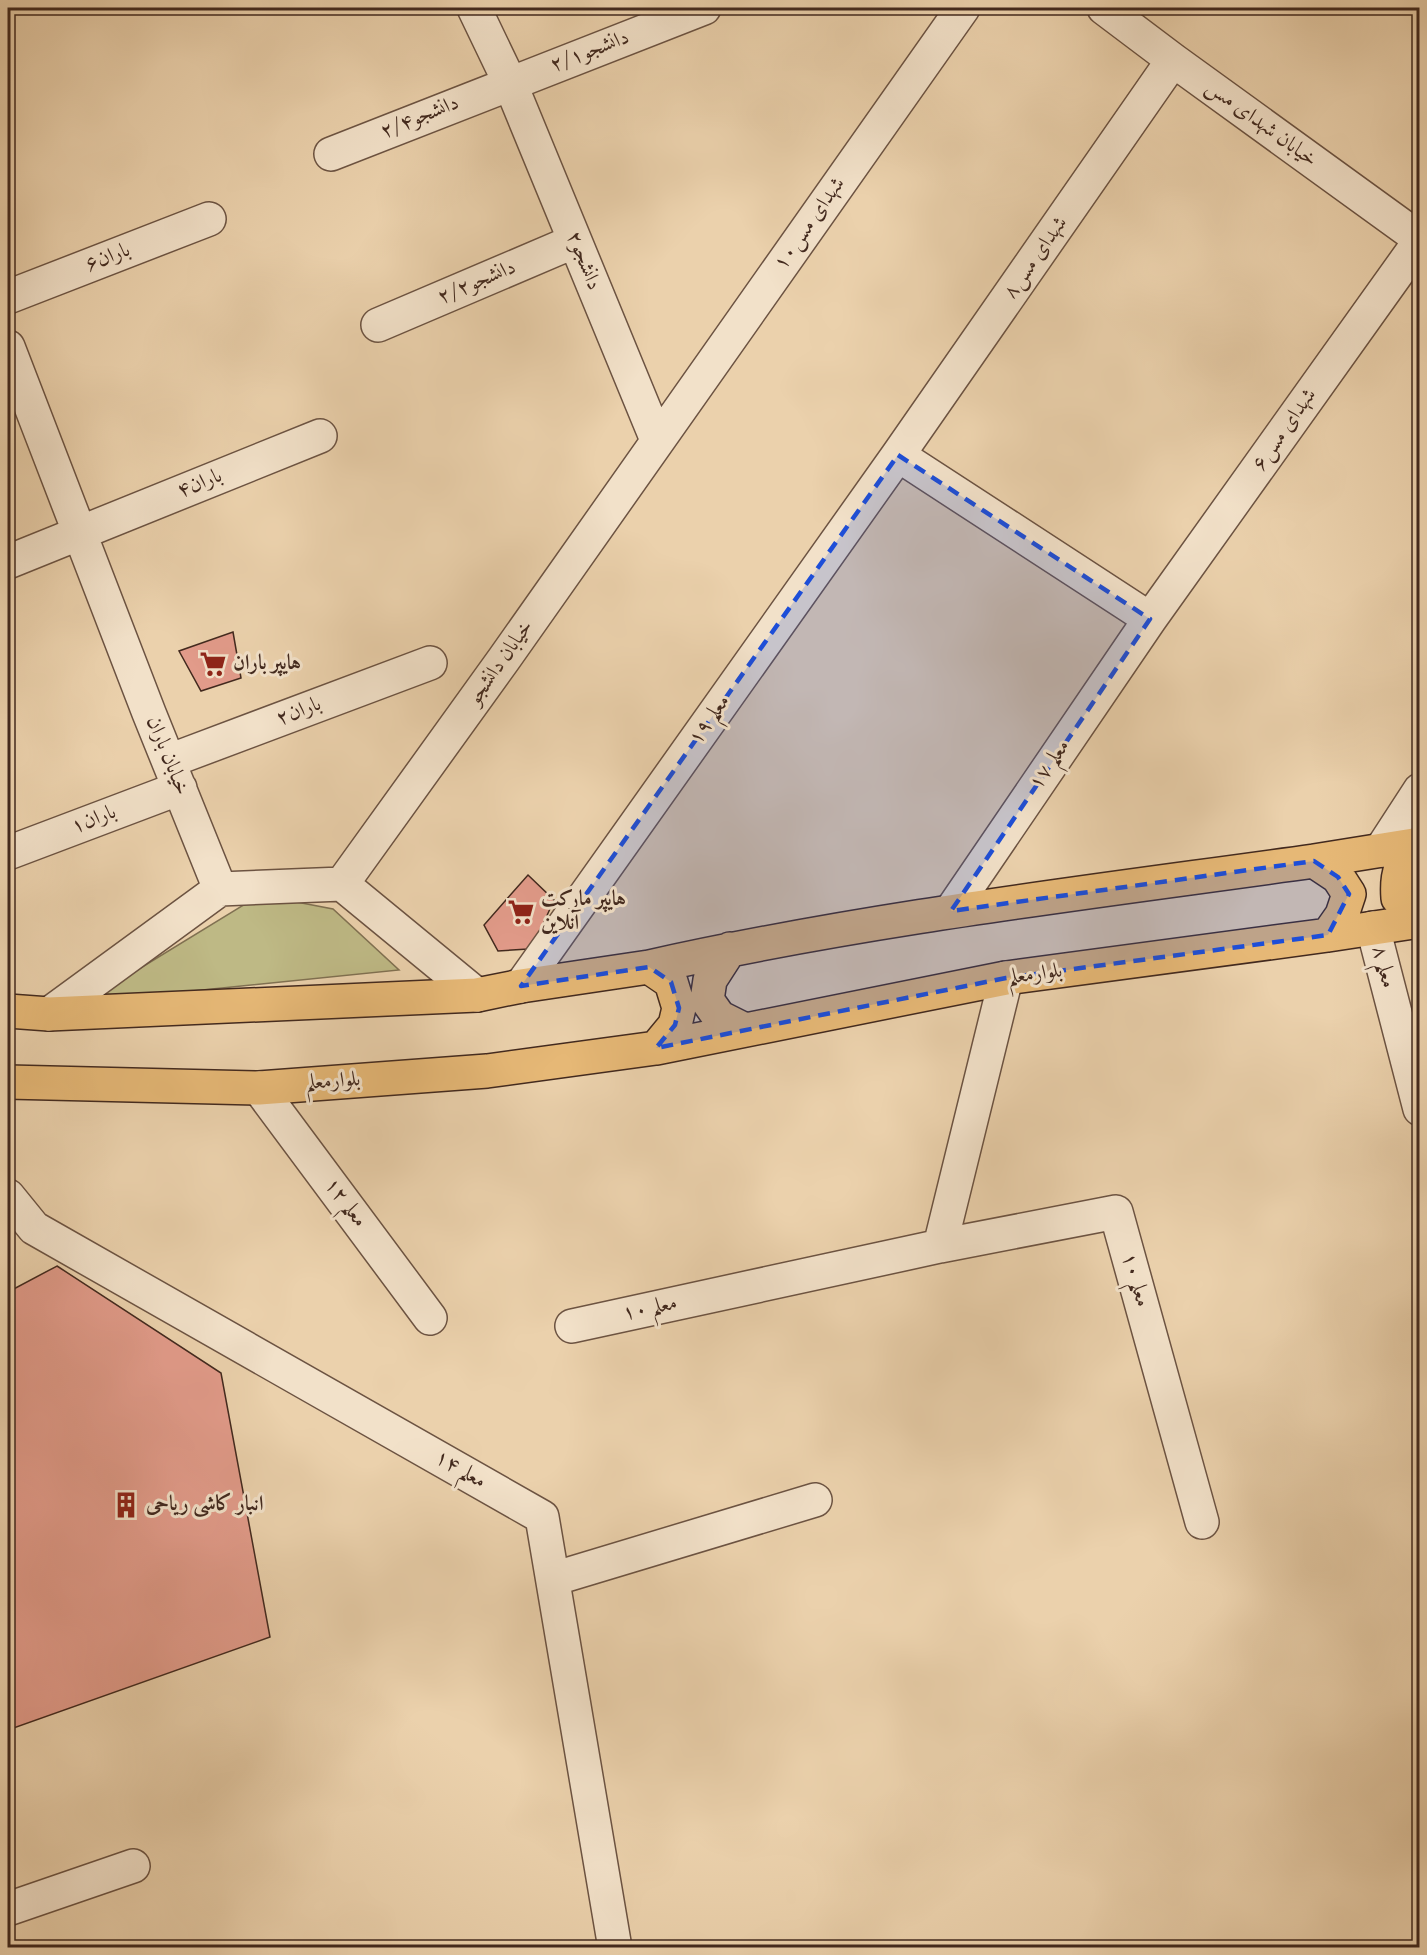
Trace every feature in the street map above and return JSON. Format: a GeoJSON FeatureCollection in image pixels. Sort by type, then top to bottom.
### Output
{"type":"FeatureCollection","features":[{"type":"Feature","properties":{"kind":"main road"},"geometry":{"type":"LineString","coordinates":[[8,1011],[49,1014],[477,995],[521,986],[649,967],[730,949],[951,911],[1314,861],[1418,844]]}},
{"type":"Feature","properties":{"kind":"main road"},"geometry":{"type":"LineString","coordinates":[[1418,844],[1402,862],[1397,880],[1398,898],[1419,913]]}},
{"type":"Feature","properties":{"kind":"main road"},"geometry":{"type":"LineString","coordinates":[[1314,861],[1338,877],[1349,894],[1342,915],[1328,935]]}},
{"type":"Feature","properties":{"kind":"main road","name":"بلوارمعلم"},"geometry":{"type":"LineString","coordinates":[[8,1082],[259,1088],[487,1071],[656,1048],[1006,978],[1419,921]]}},
{"type":"Feature","properties":{"kind":"main road"},"geometry":{"type":"LineString","coordinates":[[730,949],[710,980],[707,1000],[719,1017],[745,1030]]}},
{"type":"Feature","properties":{"kind":"main road"},"geometry":{"type":"LineString","coordinates":[[649,967],[671,982],[679,1008],[675,1025],[656,1048]]}},
{"type":"Feature","properties":{"kind":"street","name":"دانشجو۲"},"geometry":{"type":"LineString","coordinates":[[474,8],[510,83],[657,440]]}},
{"type":"Feature","properties":{"kind":"street","name":"دانشجو۲/۱"},"geometry":{"type":"LineString","coordinates":[[510,83],[704,8]]}},
{"type":"Feature","properties":{"kind":"street","name":"شهدای مس۱۰"},"geometry":{"type":"LineString","coordinates":[[657,440],[963,8]]}},
{"type":"Feature","properties":{"kind":"street","name":"خیابان شهدای مس"},"geometry":{"type":"LineString","coordinates":[[1104,8],[1419,240]]}},
{"type":"Feature","properties":{"kind":"street","name":"شهدای مس۸"},"geometry":{"type":"LineString","coordinates":[[898,455],[1173,60]]}},
{"type":"Feature","properties":{"kind":"street","name":"دانشجو۲/۴"},"geometry":{"type":"LineString","coordinates":[[331,154],[510,83]]}},
{"type":"Feature","properties":{"kind":"street","name":"باران۶"},"geometry":{"type":"LineString","coordinates":[[8,297],[209,219]]}},
{"type":"Feature","properties":{"kind":"street","name":"شهدای مس۶"},"geometry":{"type":"LineString","coordinates":[[1150,619],[1419,240]]}},
{"type":"Feature","properties":{"kind":"street","name":"دانشجو۲/۲"},"geometry":{"type":"LineString","coordinates":[[378,325],[575,241]]}},
{"type":"Feature","properties":{"kind":"street","name":"خیابان باران"},"geometry":{"type":"LineString","coordinates":[[8,346],[220,889]]}},
{"type":"Feature","properties":{"kind":"street","name":"باران۴"},"geometry":{"type":"LineString","coordinates":[[8,562],[320,436]]}},
{"type":"Feature","properties":{"kind":"street","name":"خیابان دانشجو"},"geometry":{"type":"LineString","coordinates":[[342,884],[504,659],[657,440]]}},
{"type":"Feature","properties":{"kind":"street"},"geometry":{"type":"LineString","coordinates":[[898,455],[1150,619]]}},
{"type":"Feature","properties":{"kind":"street","name":"معلم ۱۹"},"geometry":{"type":"LineString","coordinates":[[521,986],[898,455]]}},
{"type":"Feature","properties":{"kind":"street","name":"معلم ۱۷"},"geometry":{"type":"LineString","coordinates":[[951,911],[1150,619]]}},
{"type":"Feature","properties":{"kind":"street","name":"باران۲"},"geometry":{"type":"LineString","coordinates":[[175,775],[430,663]]}},
{"type":"Feature","properties":{"kind":"street","name":"باران۱"},"geometry":{"type":"LineString","coordinates":[[8,853],[175,775]]}},
{"type":"Feature","properties":{"kind":"street"},"geometry":{"type":"LineString","coordinates":[[1381,850],[1419,790]]}},
{"type":"Feature","properties":{"kind":"street"},"geometry":{"type":"LineString","coordinates":[[49,1014],[220,889],[342,884],[477,995]]}},
{"type":"Feature","properties":{"kind":"street","name":"معلم ۸"},"geometry":{"type":"LineString","coordinates":[[1373,928],[1419,1109]]}},
{"type":"Feature","properties":{"kind":"street"},"geometry":{"type":"LineString","coordinates":[[940,1246],[1006,978]]}},
{"type":"Feature","properties":{"kind":"street","name":"معلم ۱۲"},"geometry":{"type":"LineString","coordinates":[[259,1088],[430,1318]]}},
{"type":"Feature","properties":{"kind":"street","name":"معلم ۱۴"},"geometry":{"type":"LineString","coordinates":[[8,1196],[34,1228],[542,1517],[615,1947]]}},
{"type":"Feature","properties":{"kind":"street","name":"معلم ۱۰"},"geometry":{"type":"LineString","coordinates":[[572,1326],[940,1246],[1116,1212],[1202,1522]]}},
{"type":"Feature","properties":{"kind":"street"},"geometry":{"type":"LineString","coordinates":[[553,1580],[815,1500]]}},
{"type":"Feature","properties":{"kind":"street"},"geometry":{"type":"LineString","coordinates":[[8,1909],[133,1866]]}},
{"type":"Feature","properties":{"kind":"highlighted area"},"geometry":{"type":"Polygon","coordinates":[[[898,455],[1150,619],[951,911],[1314,861],[1338,877],[1349,894],[1328,935],[1006,978],[656,1048],[675,1025],[679,1008],[671,982],[649,967],[521,986],[898,455]]]}},
{"type":"Feature","properties":{"kind":"shaded area"},"geometry":{"type":"Polygon","coordinates":[[[260,895],[333,909],[399,970],[85,1002],[260,895]]]}},
{"type":"Feature","properties":{"kind":"building","name":"هایپر باران"},"geometry":{"type":"Polygon","coordinates":[[[233,632],[241,678],[201,691],[179,651],[233,632]]]}},
{"type":"Feature","properties":{"kind":"building","name":"هایپر مارکت آنلاین"},"geometry":{"type":"Polygon","coordinates":[[[528,875],[554,900],[540,931],[528,949],[498,951],[484,925],[528,875]]]}},
{"type":"Feature","properties":{"kind":"building","name":"انبار کاشی ریاحی"},"geometry":{"type":"Polygon","coordinates":[[[57,1266],[221,1373],[270,1637],[8,1730],[8,1292],[57,1266]]]}},
{"type":"Feature","properties":{"kind":"place","name":"هایپر باران"},"geometry":{"type":"Point","coordinates":[213,664]}},
{"type":"Feature","properties":{"kind":"place","name":"هایپر مارکت آنلاین"},"geometry":{"type":"Point","coordinates":[521,912]}},
{"type":"Feature","properties":{"kind":"place","name":"انبار کاشی ریاحی"},"geometry":{"type":"Point","coordinates":[126,1505]}}]}
